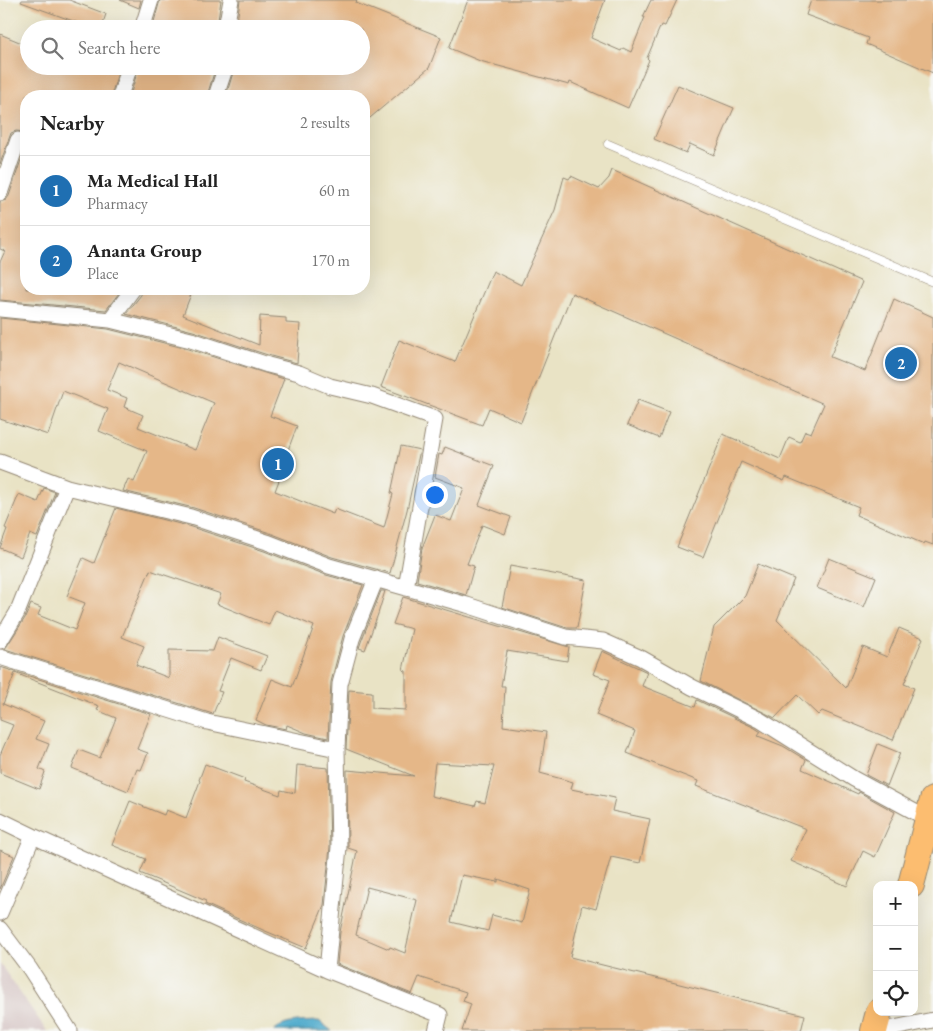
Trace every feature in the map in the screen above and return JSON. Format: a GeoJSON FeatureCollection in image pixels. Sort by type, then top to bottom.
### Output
{"type":"FeatureCollection","features":[{"type":"Feature","properties":{"kind":"highway"},"geometry":{"type":"LineString","coordinates":[[912,881],[931,810]]}},
{"type":"Feature","properties":{"kind":"highway"},"geometry":{"type":"LineString","coordinates":[[874,1031],[878,1016]]}},
{"type":"Feature","properties":{"kind":"street"},"geometry":{"type":"LineString","coordinates":[[144,20],[150,0]]}},
{"type":"Feature","properties":{"kind":"street"},"geometry":{"type":"LineString","coordinates":[[228,20],[231,0]]}},
{"type":"Feature","properties":{"kind":"street"},"geometry":{"type":"LineString","coordinates":[[122,90],[127,75]]}},
{"type":"Feature","properties":{"kind":"street"},"geometry":{"type":"LineString","coordinates":[[218,90],[223,75]]}},
{"type":"Feature","properties":{"kind":"street"},"geometry":{"type":"LineString","coordinates":[[0,193],[18,140],[20,140]]}},
{"type":"Feature","properties":{"kind":"street"},"geometry":{"type":"LineString","coordinates":[[110,320],[129,295]]}},
{"type":"Feature","properties":{"kind":"street"},"geometry":{"type":"LineString","coordinates":[[0,309],[110,320],[191,340],[298,373],[330,386],[372,396],[435,419],[406,588]]}},
{"type":"Feature","properties":{"kind":"street"},"geometry":{"type":"LineString","coordinates":[[0,462],[67,487],[191,517],[267,542],[329,566],[467,605],[565,637],[604,641],[633,654],[692,687],[760,720],[854,779],[931,810]]}},
{"type":"Feature","properties":{"kind":"street"},"geometry":{"type":"LineString","coordinates":[[0,641],[17,613],[67,487]]}},
{"type":"Feature","properties":{"kind":"street"},"geometry":{"type":"LineString","coordinates":[[327,970],[339,847],[337,749],[340,684],[352,639],[376,579]]}},
{"type":"Feature","properties":{"kind":"street"},"geometry":{"type":"LineString","coordinates":[[0,657],[207,722],[337,749]]}},
{"type":"Feature","properties":{"kind":"street"},"geometry":{"type":"LineString","coordinates":[[0,820],[327,970],[440,1015],[436,1031]]}},
{"type":"Feature","properties":{"kind":"street"},"geometry":{"type":"LineString","coordinates":[[0,913],[33,836]]}},
{"type":"Feature","properties":{"kind":"street"},"geometry":{"type":"LineString","coordinates":[[0,929],[30,969],[70,1031]]}},
{"type":"Feature","properties":{"kind":"street"},"geometry":{"type":"LineString","coordinates":[[879,1031],[933,1020]]}},
{"type":"Feature","properties":{"kind":"lane"},"geometry":{"type":"LineString","coordinates":[[608,144],[933,282]]}},
{"type":"Feature","properties":{"kind":"shaded area"},"geometry":{"type":"Polygon","coordinates":[[[0,964],[47,1031],[0,1031],[0,964]]]}},
{"type":"Feature","properties":{"kind":"water"},"geometry":{"type":"Polygon","coordinates":[[[319,1021],[332,1031],[273,1031],[289,1023],[319,1021]]]}},
{"type":"Feature","properties":{"kind":"building"},"geometry":{"type":"Polygon","coordinates":[[[22,0],[69,0],[106,14],[104,20],[70,20],[21,2],[22,0]]]}},
{"type":"Feature","properties":{"kind":"building"},"geometry":{"type":"Polygon","coordinates":[[[120,0],[141,0],[139,8],[120,0]]]}},
{"type":"Feature","properties":{"kind":"building"},"geometry":{"type":"Polygon","coordinates":[[[160,0],[221,0],[218,20],[154,20],[160,0]]]}},
{"type":"Feature","properties":{"kind":"building"},"geometry":{"type":"Polygon","coordinates":[[[240,0],[357,0],[356,3],[441,37],[429,68],[370,118],[370,90],[228,90],[232,75],[370,75],[370,20],[237,20],[240,0]]]}},
{"type":"Feature","properties":{"kind":"building"},"geometry":{"type":"Polygon","coordinates":[[[468,0],[605,0],[591,38],[621,51],[623,48],[631,52],[651,0],[677,0],[665,26],[661,25],[647,58],[649,60],[628,108],[570,82],[569,85],[480,61],[449,48],[468,0]]]}},
{"type":"Feature","properties":{"kind":"building"},"geometry":{"type":"Polygon","coordinates":[[[811,0],[933,0],[933,73],[866,44],[868,38],[806,15],[811,0]]]}},
{"type":"Feature","properties":{"kind":"building"},"geometry":{"type":"Polygon","coordinates":[[[0,34],[20,42],[20,75],[117,75],[113,90],[20,90],[20,131],[11,133],[0,164],[0,34]]]}},
{"type":"Feature","properties":{"kind":"building"},"geometry":{"type":"Polygon","coordinates":[[[136,75],[213,75],[209,90],[132,90],[136,75]]]}},
{"type":"Feature","properties":{"kind":"building"},"geometry":{"type":"Polygon","coordinates":[[[678,85],[734,108],[714,155],[690,144],[686,153],[654,139],[678,85]]]}},
{"type":"Feature","properties":{"kind":"building"},"geometry":{"type":"Polygon","coordinates":[[[20,163],[20,295],[117,295],[106,310],[0,300],[0,262],[5,251],[0,249],[0,202],[6,200],[20,163]]]}},
{"type":"Feature","properties":{"kind":"building"},"geometry":{"type":"Polygon","coordinates":[[[612,170],[862,282],[830,357],[865,371],[894,299],[933,317],[933,545],[925,542],[924,544],[856,515],[859,507],[786,477],[784,481],[741,462],[703,557],[677,547],[723,434],[780,459],[789,437],[800,442],[805,431],[811,433],[824,404],[572,293],[521,422],[489,408],[482,425],[381,387],[399,340],[455,362],[493,271],[521,285],[555,210],[564,177],[569,179],[571,176],[599,189],[609,178],[612,170]]]}},
{"type":"Feature","properties":{"kind":"building"},"geometry":{"type":"Polygon","coordinates":[[[141,295],[191,295],[183,315],[259,345],[260,316],[286,318],[286,323],[300,324],[297,363],[193,331],[126,314],[141,295]]]}},
{"type":"Feature","properties":{"kind":"building"},"geometry":{"type":"Polygon","coordinates":[[[0,318],[108,329],[188,349],[284,379],[270,416],[297,426],[275,491],[333,514],[335,509],[384,528],[393,494],[391,493],[401,446],[420,450],[407,510],[390,573],[332,557],[270,533],[194,508],[123,491],[128,479],[134,482],[147,451],[99,431],[108,409],[63,391],[48,435],[0,419],[0,318]],[[119,362],[107,390],[127,398],[124,407],[143,415],[138,427],[195,450],[214,403],[119,362]]]}},
{"type":"Feature","properties":{"kind":"building"},"geometry":{"type":"Polygon","coordinates":[[[638,400],[669,412],[659,438],[627,425],[638,400]]]}},
{"type":"Feature","properties":{"kind":"building"},"geometry":{"type":"Polygon","coordinates":[[[445,447],[494,466],[479,505],[511,517],[505,534],[482,525],[467,564],[474,566],[466,595],[417,581],[422,548],[435,515],[451,521],[464,488],[435,477],[439,454],[442,455],[445,447]]]}},
{"type":"Feature","properties":{"kind":"building"},"geometry":{"type":"Polygon","coordinates":[[[44,488],[55,492],[37,537],[30,534],[21,557],[0,548],[7,529],[5,528],[19,494],[38,502],[44,488]]]}},
{"type":"Feature","properties":{"kind":"building"},"geometry":{"type":"Polygon","coordinates":[[[116,508],[188,526],[264,551],[326,575],[363,585],[343,636],[331,682],[328,738],[306,733],[287,725],[286,729],[266,725],[256,720],[272,679],[292,687],[314,626],[275,610],[269,625],[217,604],[221,594],[150,570],[122,637],[144,646],[136,665],[169,678],[169,650],[213,651],[218,637],[267,656],[261,670],[231,658],[218,691],[222,692],[213,714],[5,649],[25,618],[31,604],[41,608],[38,615],[75,630],[85,603],[67,596],[83,558],[94,563],[116,508]]]}},
{"type":"Feature","properties":{"kind":"building"},"geometry":{"type":"Polygon","coordinates":[[[829,558],[876,577],[864,607],[817,588],[829,558]]]}},
{"type":"Feature","properties":{"kind":"building"},"geometry":{"type":"Polygon","coordinates":[[[758,564],[794,579],[777,620],[846,688],[863,647],[887,657],[899,628],[923,638],[904,684],[914,688],[893,740],[822,711],[818,715],[797,695],[775,718],[701,681],[714,627],[745,596],[758,564]]]}},
{"type":"Feature","properties":{"kind":"building"},"geometry":{"type":"Polygon","coordinates":[[[510,566],[586,580],[577,628],[567,628],[502,607],[510,566]]]}},
{"type":"Feature","properties":{"kind":"building"},"geometry":{"type":"Polygon","coordinates":[[[381,591],[385,591],[365,650],[359,648],[381,591]]]}},
{"type":"Feature","properties":{"kind":"building"},"geometry":{"type":"Polygon","coordinates":[[[403,597],[569,647],[567,661],[507,651],[501,686],[505,686],[503,726],[546,732],[540,773],[573,782],[571,789],[615,798],[612,811],[650,819],[640,863],[611,857],[596,909],[582,905],[570,957],[805,1015],[801,1031],[462,1031],[471,1004],[463,1001],[466,992],[419,977],[412,994],[337,964],[340,932],[357,851],[348,848],[347,770],[414,776],[346,749],[349,690],[372,692],[372,708],[406,710],[406,671],[403,670],[412,629],[393,624],[403,597]],[[435,763],[431,796],[475,806],[477,801],[485,803],[494,766],[435,763]],[[462,875],[451,922],[488,931],[492,915],[522,923],[530,890],[498,879],[498,882],[462,875]],[[367,887],[356,935],[389,949],[390,947],[405,953],[417,900],[367,887]]]}},
{"type":"Feature","properties":{"kind":"building"},"geometry":{"type":"Polygon","coordinates":[[[602,651],[647,672],[642,686],[695,707],[697,700],[755,728],[761,732],[758,736],[783,746],[806,760],[802,769],[858,794],[859,792],[895,812],[875,857],[863,851],[847,886],[791,861],[806,829],[696,786],[698,781],[627,753],[635,731],[596,715],[610,680],[593,674],[602,651]]]}},
{"type":"Feature","properties":{"kind":"building"},"geometry":{"type":"Polygon","coordinates":[[[0,667],[151,714],[137,749],[148,753],[141,770],[137,769],[128,791],[72,768],[79,750],[100,758],[116,718],[97,710],[99,706],[15,673],[3,704],[44,721],[36,739],[49,744],[39,769],[45,772],[39,789],[0,773],[0,755],[13,725],[0,720],[0,667]]]}},
{"type":"Feature","properties":{"kind":"building"},"geometry":{"type":"Polygon","coordinates":[[[878,744],[900,753],[887,786],[866,775],[878,744]]]}},
{"type":"Feature","properties":{"kind":"building"},"geometry":{"type":"Polygon","coordinates":[[[205,764],[245,779],[244,782],[280,795],[281,790],[295,793],[297,765],[328,768],[330,847],[324,905],[306,948],[205,904],[206,901],[140,873],[146,859],[112,845],[130,801],[164,815],[166,810],[186,818],[205,764]]]}},
{"type":"Feature","properties":{"kind":"building"},"geometry":{"type":"Polygon","coordinates":[[[0,850],[14,856],[0,889],[0,850]]]}},
{"type":"Feature","properties":{"kind":"place","name":"Ananta Group"},"geometry":{"type":"Point","coordinates":[901,363]}},
{"type":"Feature","properties":{"kind":"place","name":"Ma Medical Hall"},"geometry":{"type":"Point","coordinates":[278,464]}}]}
